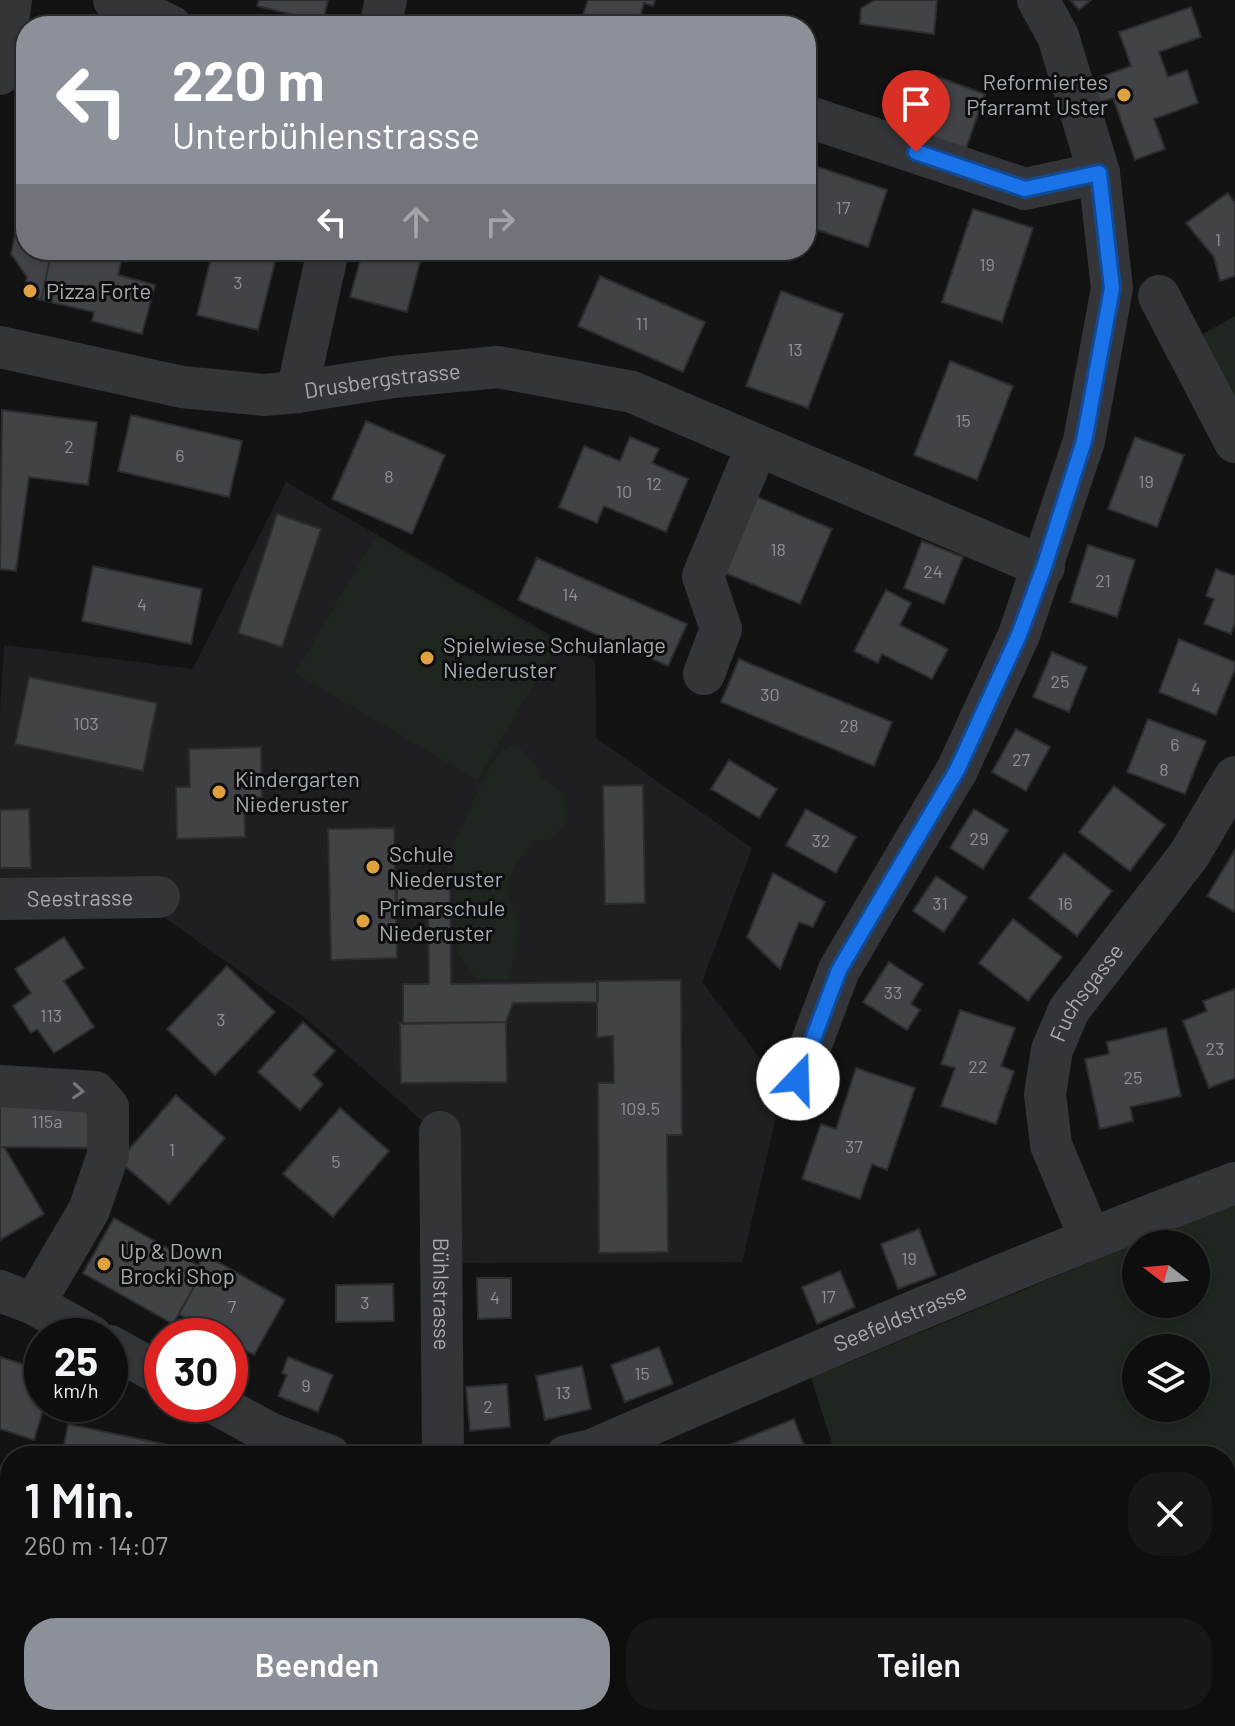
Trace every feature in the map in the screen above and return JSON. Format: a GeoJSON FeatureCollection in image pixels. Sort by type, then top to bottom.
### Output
{"type":"FeatureCollection","features":[{"type":"Feature","properties":{"kind":"street"},"geometry":{"type":"LineString","coordinates":[[0,74],[11,0]]}},
{"type":"Feature","properties":{"kind":"street"},"geometry":{"type":"LineString","coordinates":[[114,0],[149,16]]}},
{"type":"Feature","properties":{"kind":"street"},"geometry":{"type":"LineString","coordinates":[[798,1079],[839,970],[957,770],[1019,635],[1084,441],[1112,288],[1099,173],[1058,36],[1038,0]]}},
{"type":"Feature","properties":{"kind":"street"},"geometry":{"type":"LineString","coordinates":[[816,119],[1025,189],[1099,173]]}},
{"type":"Feature","properties":{"kind":"street"},"geometry":{"type":"LineString","coordinates":[[297,392],[326,260]]}},
{"type":"Feature","properties":{"kind":"street"},"geometry":{"type":"LineString","coordinates":[[1159,296],[1235,442]]}},
{"type":"Feature","properties":{"kind":"street","name":"Drusbergstrasse"},"geometry":{"type":"LineString","coordinates":[[0,347],[182,387],[264,395],[394,377],[498,367],[632,392],[1044,567]]}},
{"type":"Feature","properties":{"kind":"street"},"geometry":{"type":"LineString","coordinates":[[704,674],[721,629],[703,576],[757,446]]}},
{"type":"Feature","properties":{"kind":"street","name":"Fuchsgasse"},"geometry":{"type":"LineString","coordinates":[[1090,1238],[1051,1145],[1045,1094],[1052,1050],[1069,1010],[1189,855],[1235,777]]}},
{"type":"Feature","properties":{"kind":"street","name":"Seestrasse"},"geometry":{"type":"LineString","coordinates":[[0,899],[159,897]]}},
{"type":"Feature","properties":{"kind":"street"},"geometry":{"type":"LineString","coordinates":[[0,1086],[95,1092],[108,1107],[108,1155],[89,1210],[17,1298],[56,1318]]}},
{"type":"Feature","properties":{"kind":"street","name":"Bühlstrasse"},"geometry":{"type":"LineString","coordinates":[[440,1132],[443,1446]]}},
{"type":"Feature","properties":{"kind":"street","name":"Seefeldstrasse"},"geometry":{"type":"LineString","coordinates":[[601,1446],[792,1362],[1090,1238],[1235,1183]]}},
{"type":"Feature","properties":{"kind":"street"},"geometry":{"type":"LineString","coordinates":[[248,1421],[303,1446]]}},
{"type":"Feature","properties":{"kind":"shaded area"},"geometry":{"type":"Polygon","coordinates":[[[1235,316],[1235,420],[1192,340],[1235,316]]]}},
{"type":"Feature","properties":{"kind":"shaded area","name":"Schule Niederuster"},"geometry":{"type":"Polygon","coordinates":[[[286,482],[595,661],[596,738],[752,848],[702,982],[783,1088],[742,1262],[449,1263],[448,1144],[308,1020],[160,914],[0,886],[0,711],[4,645],[193,669],[286,482]]]}},
{"type":"Feature","properties":{"kind":"shaded area","name":"Spielwiese Schulanlage Niederuster"},"geometry":{"type":"Polygon","coordinates":[[[376,536],[558,643],[477,780],[295,673],[376,536]]]}},
{"type":"Feature","properties":{"kind":"shaded area"},"geometry":{"type":"Polygon","coordinates":[[[516,744],[535,764],[537,774],[563,792],[568,821],[548,841],[530,840],[526,855],[518,859],[509,879],[509,899],[519,924],[510,980],[477,979],[457,953],[453,845],[484,778],[500,752],[516,744]]]}},
{"type":"Feature","properties":{"kind":"shaded area"},"geometry":{"type":"Polygon","coordinates":[[[1235,1202],[1235,1446],[833,1446],[811,1378],[1122,1249],[1122,1318],[1210,1318],[1210,1230],[1168,1230],[1235,1202]]]}},
{"type":"Feature","properties":{"kind":"building"},"geometry":{"type":"Polygon","coordinates":[[[259,0],[328,0],[324,16],[298,16],[257,6],[259,0]]]}},
{"type":"Feature","properties":{"kind":"building"},"geometry":{"type":"Polygon","coordinates":[[[588,0],[655,0],[653,6],[644,3],[640,16],[582,16],[588,0]]]}},
{"type":"Feature","properties":{"kind":"building"},"geometry":{"type":"Polygon","coordinates":[[[875,0],[937,0],[934,34],[860,24],[861,8],[875,0]]]}},
{"type":"Feature","properties":{"kind":"building"},"geometry":{"type":"Polygon","coordinates":[[[1070,0],[1091,0],[1079,10],[1070,0]]]}},
{"type":"Feature","properties":{"kind":"building"},"geometry":{"type":"Polygon","coordinates":[[[1191,7],[1201,37],[1159,52],[1168,77],[1187,70],[1198,103],[1154,119],[1165,149],[1135,160],[1113,98],[1100,102],[1092,80],[1131,66],[1119,32],[1191,7]]]}},
{"type":"Feature","properties":{"kind":"building"},"geometry":{"type":"Polygon","coordinates":[[[933,75],[985,94],[964,154],[911,135],[933,75]]]}},
{"type":"Feature","properties":{"kind":"building"},"geometry":{"type":"Polygon","coordinates":[[[816,166],[887,190],[868,247],[816,229],[816,166]]]}},
{"type":"Feature","properties":{"kind":"building"},"geometry":{"type":"Polygon","coordinates":[[[1228,193],[1235,203],[1235,276],[1220,281],[1214,257],[1186,223],[1228,193]]]}},
{"type":"Feature","properties":{"kind":"building"},"geometry":{"type":"Polygon","coordinates":[[[973,209],[1033,228],[1002,322],[942,302],[973,209]]]}},
{"type":"Feature","properties":{"kind":"building"},"geometry":{"type":"Polygon","coordinates":[[[16,229],[16,260],[50,260],[41,300],[23,294],[27,277],[11,254],[16,229]]]}},
{"type":"Feature","properties":{"kind":"building"},"geometry":{"type":"Polygon","coordinates":[[[50,260],[122,260],[118,275],[155,285],[142,334],[92,321],[94,312],[41,300],[50,260]]]}},
{"type":"Feature","properties":{"kind":"building"},"geometry":{"type":"Polygon","coordinates":[[[211,260],[276,260],[258,330],[197,315],[211,260]]]}},
{"type":"Feature","properties":{"kind":"building"},"geometry":{"type":"Polygon","coordinates":[[[360,260],[420,260],[407,312],[350,297],[360,260]]]}},
{"type":"Feature","properties":{"kind":"building"},"geometry":{"type":"Polygon","coordinates":[[[600,276],[705,322],[683,372],[578,326],[600,276]]]}},
{"type":"Feature","properties":{"kind":"building"},"geometry":{"type":"Polygon","coordinates":[[[781,291],[843,314],[808,408],[746,386],[781,291]]]}},
{"type":"Feature","properties":{"kind":"building"},"geometry":{"type":"Polygon","coordinates":[[[950,361],[1013,386],[977,480],[914,455],[950,361]]]}},
{"type":"Feature","properties":{"kind":"building"},"geometry":{"type":"Polygon","coordinates":[[[2,410],[97,422],[88,485],[29,477],[16,571],[0,569],[2,410]]]}},
{"type":"Feature","properties":{"kind":"building"},"geometry":{"type":"Polygon","coordinates":[[[131,415],[242,441],[229,497],[118,471],[131,415]]]}},
{"type":"Feature","properties":{"kind":"building"},"geometry":{"type":"Polygon","coordinates":[[[366,421],[445,455],[412,534],[332,499],[366,421]]]}},
{"type":"Feature","properties":{"kind":"building"},"geometry":{"type":"Polygon","coordinates":[[[630,437],[659,449],[652,463],[688,479],[666,532],[604,506],[597,523],[559,507],[584,446],[620,461],[630,437]]]}},
{"type":"Feature","properties":{"kind":"building"},"geometry":{"type":"Polygon","coordinates":[[[1135,437],[1184,455],[1157,527],[1108,509],[1135,437]]]}},
{"type":"Feature","properties":{"kind":"building"},"geometry":{"type":"Polygon","coordinates":[[[755,496],[832,529],[800,604],[723,572],[755,496]]]}},
{"type":"Feature","properties":{"kind":"building"},"geometry":{"type":"Polygon","coordinates":[[[277,514],[321,529],[282,647],[238,633],[277,514]]]}},
{"type":"Feature","properties":{"kind":"building"},"geometry":{"type":"Polygon","coordinates":[[[922,541],[963,557],[944,604],[904,588],[922,541]]]}},
{"type":"Feature","properties":{"kind":"building"},"geometry":{"type":"Polygon","coordinates":[[[1088,545],[1135,560],[1117,617],[1070,602],[1088,545]]]}},
{"type":"Feature","properties":{"kind":"building"},"geometry":{"type":"Polygon","coordinates":[[[537,558],[687,624],[668,666],[518,600],[537,558]]]}},
{"type":"Feature","properties":{"kind":"building"},"geometry":{"type":"Polygon","coordinates":[[[93,566],[202,589],[191,644],[82,621],[93,566]]]}},
{"type":"Feature","properties":{"kind":"building"},"geometry":{"type":"Polygon","coordinates":[[[1216,569],[1235,576],[1235,622],[1231,634],[1204,624],[1214,599],[1206,596],[1216,569]]]}},
{"type":"Feature","properties":{"kind":"building"},"geometry":{"type":"Polygon","coordinates":[[[886,590],[911,603],[900,625],[948,649],[932,679],[882,654],[878,663],[854,651],[886,590]]]}},
{"type":"Feature","properties":{"kind":"building"},"geometry":{"type":"Polygon","coordinates":[[[1179,639],[1235,662],[1216,715],[1159,692],[1179,639]]]}},
{"type":"Feature","properties":{"kind":"building"},"geometry":{"type":"Polygon","coordinates":[[[1052,652],[1087,667],[1069,712],[1033,697],[1052,652]]]}},
{"type":"Feature","properties":{"kind":"building"},"geometry":{"type":"Polygon","coordinates":[[[739,659],[892,722],[874,766],[721,702],[739,659]]]}},
{"type":"Feature","properties":{"kind":"building"},"geometry":{"type":"Polygon","coordinates":[[[29,677],[157,703],[143,771],[15,744],[29,677]]]}},
{"type":"Feature","properties":{"kind":"building"},"geometry":{"type":"Polygon","coordinates":[[[1148,719],[1206,741],[1185,794],[1127,772],[1148,719]]]}},
{"type":"Feature","properties":{"kind":"building"},"geometry":{"type":"Polygon","coordinates":[[[1016,729],[1050,747],[1026,791],[992,772],[1016,729]]]}},
{"type":"Feature","properties":{"kind":"building","name":"Kindergarten Niederuster"},"geometry":{"type":"Polygon","coordinates":[[[261,747],[262,797],[244,798],[245,837],[177,839],[176,787],[190,787],[189,749],[261,747]]]}},
{"type":"Feature","properties":{"kind":"building"},"geometry":{"type":"Polygon","coordinates":[[[729,760],[777,789],[759,818],[711,789],[729,760]]]}},
{"type":"Feature","properties":{"kind":"building"},"geometry":{"type":"Polygon","coordinates":[[[643,785],[645,903],[605,904],[603,786],[643,785]]]}},
{"type":"Feature","properties":{"kind":"building"},"geometry":{"type":"Polygon","coordinates":[[[1114,786],[1165,825],[1130,871],[1079,832],[1114,786]]]}},
{"type":"Feature","properties":{"kind":"building"},"geometry":{"type":"Polygon","coordinates":[[[29,809],[31,868],[0,868],[0,810],[29,809]]]}},
{"type":"Feature","properties":{"kind":"building"},"geometry":{"type":"Polygon","coordinates":[[[806,809],[856,837],[836,873],[786,845],[806,809]]]}},
{"type":"Feature","properties":{"kind":"building"},"geometry":{"type":"Polygon","coordinates":[[[974,809],[1008,830],[983,869],[950,848],[974,809]]]}},
{"type":"Feature","properties":{"kind":"building","name":"Primarschule Niederuster"},"geometry":{"type":"Polygon","coordinates":[[[394,828],[397,958],[331,960],[328,829],[394,828]]]}},
{"type":"Feature","properties":{"kind":"building"},"geometry":{"type":"Polygon","coordinates":[[[1235,850],[1235,912],[1207,896],[1235,850]]]}},
{"type":"Feature","properties":{"kind":"building"},"geometry":{"type":"Polygon","coordinates":[[[1064,853],[1112,891],[1077,936],[1029,898],[1064,853]]]}},
{"type":"Feature","properties":{"kind":"building"},"geometry":{"type":"Polygon","coordinates":[[[773,873],[825,902],[813,927],[799,922],[780,969],[747,937],[773,873]]]}},
{"type":"Feature","properties":{"kind":"building"},"geometry":{"type":"Polygon","coordinates":[[[936,876],[967,897],[944,932],[913,911],[936,876]]]}},
{"type":"Feature","properties":{"kind":"building"},"geometry":{"type":"Polygon","coordinates":[[[450,882],[451,984],[598,982],[598,1002],[513,1003],[506,1022],[403,1024],[403,984],[429,984],[428,903],[397,903],[397,883],[450,882]]]}},
{"type":"Feature","properties":{"kind":"building"},"geometry":{"type":"Polygon","coordinates":[[[1013,919],[1062,957],[1028,1001],[979,963],[1013,919]]]}},
{"type":"Feature","properties":{"kind":"building"},"geometry":{"type":"Polygon","coordinates":[[[64,937],[84,968],[64,981],[94,1027],[54,1053],[37,1029],[31,1033],[13,1006],[31,993],[15,969],[64,937]]]}},
{"type":"Feature","properties":{"kind":"building"},"geometry":{"type":"Polygon","coordinates":[[[889,962],[923,984],[911,1004],[920,1010],[907,1030],[863,1002],[889,962]]]}},
{"type":"Feature","properties":{"kind":"building"},"geometry":{"type":"Polygon","coordinates":[[[227,966],[275,1012],[215,1075],[167,1029],[227,966]]]}},
{"type":"Feature","properties":{"kind":"building"},"geometry":{"type":"Polygon","coordinates":[[[681,980],[682,1135],[667,1135],[668,1252],[599,1253],[598,1083],[614,1083],[613,1036],[597,1037],[597,981],[681,980]]]}},
{"type":"Feature","properties":{"kind":"building"},"geometry":{"type":"Polygon","coordinates":[[[1235,989],[1235,1078],[1209,1088],[1183,1021],[1207,1011],[1203,1001],[1235,989]]]}},
{"type":"Feature","properties":{"kind":"building"},"geometry":{"type":"Polygon","coordinates":[[[960,1010],[1015,1028],[1001,1066],[1014,1071],[996,1124],[941,1106],[955,1068],[941,1064],[960,1010]]]}},
{"type":"Feature","properties":{"kind":"building"},"geometry":{"type":"Polygon","coordinates":[[[303,1022],[335,1051],[313,1075],[323,1084],[300,1110],[258,1072],[303,1022]]]}},
{"type":"Feature","properties":{"kind":"building"},"geometry":{"type":"Polygon","coordinates":[[[506,1022],[507,1082],[401,1083],[400,1023],[506,1022]]]}},
{"type":"Feature","properties":{"kind":"building"},"geometry":{"type":"Polygon","coordinates":[[[1166,1028],[1181,1096],[1130,1107],[1133,1121],[1100,1129],[1085,1059],[1109,1054],[1107,1042],[1166,1028]]]}},
{"type":"Feature","properties":{"kind":"building"},"geometry":{"type":"Polygon","coordinates":[[[856,1068],[915,1088],[887,1170],[872,1164],[860,1199],[802,1179],[821,1124],[836,1129],[856,1068]]]}},
{"type":"Feature","properties":{"kind":"building"},"geometry":{"type":"Polygon","coordinates":[[[176,1095],[225,1138],[169,1204],[119,1161],[176,1095]]]}},
{"type":"Feature","properties":{"kind":"building"},"geometry":{"type":"Polygon","coordinates":[[[0,1096],[94,1097],[93,1148],[0,1147],[0,1096]]]}},
{"type":"Feature","properties":{"kind":"building"},"geometry":{"type":"Polygon","coordinates":[[[340,1108],[389,1151],[333,1217],[283,1174],[340,1108]]]}},
{"type":"Feature","properties":{"kind":"building"},"geometry":{"type":"Polygon","coordinates":[[[0,1147],[4,1147],[44,1214],[0,1240],[0,1147]]]}},
{"type":"Feature","properties":{"kind":"building"},"geometry":{"type":"Polygon","coordinates":[[[114,1218],[204,1269],[176,1318],[162,1318],[83,1273],[114,1218]]]}},
{"type":"Feature","properties":{"kind":"building"},"geometry":{"type":"Polygon","coordinates":[[[919,1229],[936,1275],[898,1289],[881,1244],[919,1229]]]}},
{"type":"Feature","properties":{"kind":"building"},"geometry":{"type":"Polygon","coordinates":[[[204,1254],[285,1300],[254,1355],[248,1352],[248,1318],[186,1318],[179,1314],[204,1269],[198,1266],[204,1254]]]}},
{"type":"Feature","properties":{"kind":"building"},"geometry":{"type":"Polygon","coordinates":[[[840,1271],[855,1307],[817,1324],[802,1287],[840,1271]]]}},
{"type":"Feature","properties":{"kind":"building"},"geometry":{"type":"Polygon","coordinates":[[[477,1278],[511,1278],[511,1318],[478,1319],[477,1278]]]}},
{"type":"Feature","properties":{"kind":"building"},"geometry":{"type":"Polygon","coordinates":[[[393,1284],[394,1321],[336,1322],[336,1285],[393,1284]]]}},
{"type":"Feature","properties":{"kind":"building"},"geometry":{"type":"Polygon","coordinates":[[[659,1347],[673,1384],[625,1402],[611,1365],[659,1347]]]}},
{"type":"Feature","properties":{"kind":"building"},"geometry":{"type":"Polygon","coordinates":[[[0,1357],[24,1364],[24,1422],[40,1422],[34,1440],[0,1429],[0,1357]]]}},
{"type":"Feature","properties":{"kind":"building"},"geometry":{"type":"Polygon","coordinates":[[[288,1357],[333,1375],[318,1412],[278,1396],[287,1375],[282,1373],[288,1357]]]}},
{"type":"Feature","properties":{"kind":"building"},"geometry":{"type":"Polygon","coordinates":[[[582,1366],[591,1409],[545,1420],[536,1376],[582,1366]]]}},
{"type":"Feature","properties":{"kind":"building"},"geometry":{"type":"Polygon","coordinates":[[[507,1384],[510,1427],[470,1431],[466,1387],[507,1384]]]}},
{"type":"Feature","properties":{"kind":"building"},"geometry":{"type":"Polygon","coordinates":[[[794,1419],[804,1446],[727,1446],[794,1419]]]}},
{"type":"Feature","properties":{"kind":"building"},"geometry":{"type":"Polygon","coordinates":[[[68,1424],[172,1446],[64,1446],[68,1424]]]}},
{"type":"Feature","properties":{"kind":"place","name":"Reformiertes Pfarramt Uster"},"geometry":{"type":"Point","coordinates":[1124,95]}},
{"type":"Feature","properties":{"kind":"place","name":"Pizza Forte"},"geometry":{"type":"Point","coordinates":[30,291]}},
{"type":"Feature","properties":{"kind":"place","name":"Spielwiese Schulanlage Niederuster"},"geometry":{"type":"Point","coordinates":[427,658]}},
{"type":"Feature","properties":{"kind":"place","name":"Kindergarten Niederuster"},"geometry":{"type":"Point","coordinates":[219,792]}},
{"type":"Feature","properties":{"kind":"place","name":"Schule Niederuster"},"geometry":{"type":"Point","coordinates":[373,867]}},
{"type":"Feature","properties":{"kind":"place","name":"Primarschule Niederuster"},"geometry":{"type":"Point","coordinates":[363,921]}},
{"type":"Feature","properties":{"kind":"place","name":"Up & Down Brocki Shop"},"geometry":{"type":"Point","coordinates":[104,1264]}},
{"type":"Feature","properties":{"kind":"route"},"geometry":{"type":"LineString","coordinates":[[798,1079],[839,970],[957,770],[1019,635],[1084,441],[1112,288],[1099,173],[1025,189],[916,152]]}}]}
